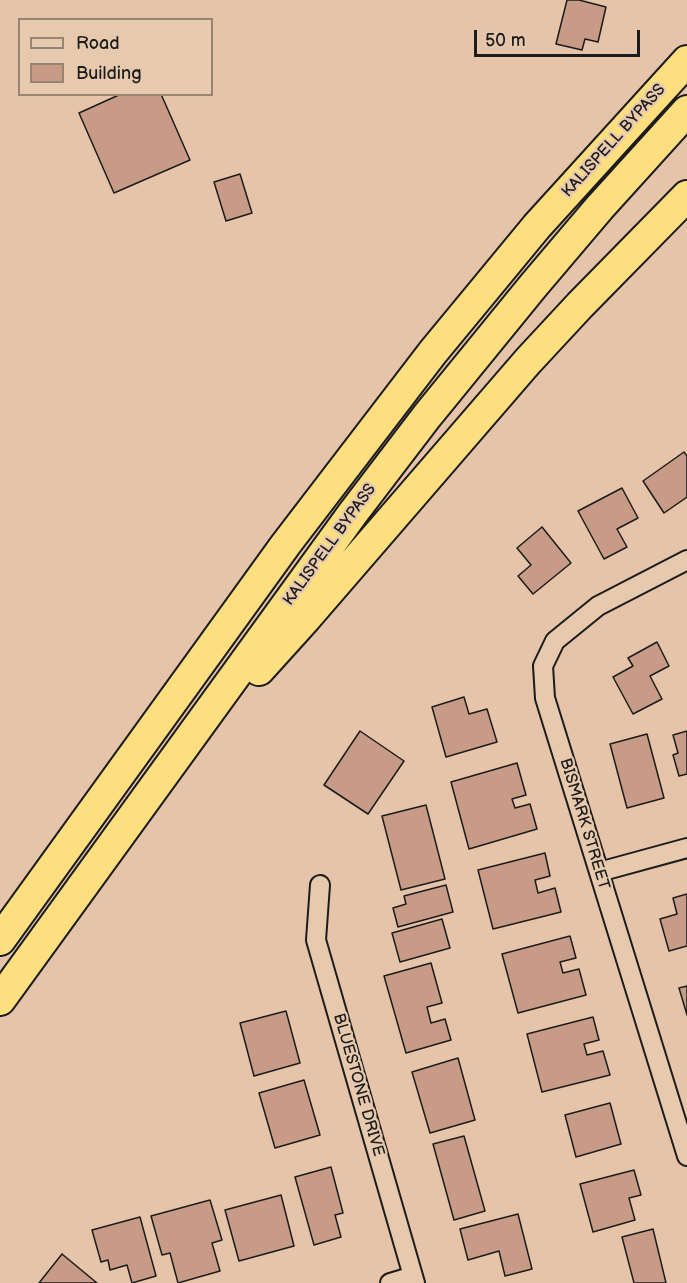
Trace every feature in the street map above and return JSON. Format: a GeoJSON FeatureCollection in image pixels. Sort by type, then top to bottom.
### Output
{"type":"FeatureCollection","features":[{"type":"Feature","properties":{"kind":"highway","name":"KALISPELL BYPASS"},"geometry":{"type":"LineString","coordinates":[[0,940],[286,544],[399,396],[591,164],[687,61]]}},
{"type":"Feature","properties":{"kind":"highway","name":"KALISPELL BYPASS"},"geometry":{"type":"LineString","coordinates":[[0,1000],[353,513],[533,285],[687,111]]}},
{"type":"Feature","properties":{"kind":"highway"},"geometry":{"type":"LineString","coordinates":[[185,744],[231,699],[298,627],[528,361],[610,273],[687,196]]}},
{"type":"Feature","properties":{"kind":"street","name":"BISMARK STREET"},"geometry":{"type":"LineString","coordinates":[[687,560],[598,606],[555,641],[543,666],[545,698],[599,872],[680,1109],[687,1156]]}},
{"type":"Feature","properties":{"kind":"street"},"geometry":{"type":"LineString","coordinates":[[599,872],[687,848]]}},
{"type":"Feature","properties":{"kind":"street","name":"BLUESTONE DRIVE"},"geometry":{"type":"LineString","coordinates":[[320,885],[316,940],[414,1280]]}},
{"type":"Feature","properties":{"kind":"street"},"geometry":{"type":"LineString","coordinates":[[390,1283],[414,1280]]}},
{"type":"Feature","properties":{"kind":"building"},"geometry":{"type":"Polygon","coordinates":[[[567,0],[579,0],[606,7],[598,42],[585,39],[582,50],[556,44],[567,0]]]}},
{"type":"Feature","properties":{"kind":"building"},"geometry":{"type":"Polygon","coordinates":[[[117,96],[162,96],[190,160],[114,193],[79,113],[117,96]]]}},
{"type":"Feature","properties":{"kind":"building"},"geometry":{"type":"Polygon","coordinates":[[[240,174],[252,213],[226,221],[214,182],[240,174]]]}},
{"type":"Feature","properties":{"kind":"building"},"geometry":{"type":"Polygon","coordinates":[[[684,452],[687,456],[687,497],[664,513],[643,481],[684,452]]]}},
{"type":"Feature","properties":{"kind":"building"},"geometry":{"type":"Polygon","coordinates":[[[622,488],[638,518],[617,529],[627,547],[604,559],[578,511],[622,488]]]}},
{"type":"Feature","properties":{"kind":"building"},"geometry":{"type":"Polygon","coordinates":[[[542,527],[571,563],[533,594],[518,576],[531,565],[517,548],[542,527]]]}},
{"type":"Feature","properties":{"kind":"building"},"geometry":{"type":"Polygon","coordinates":[[[657,642],[669,666],[650,676],[662,699],[633,714],[613,677],[633,666],[628,658],[657,642]]]}},
{"type":"Feature","properties":{"kind":"building"},"geometry":{"type":"Polygon","coordinates":[[[464,697],[469,714],[487,709],[497,742],[446,757],[432,707],[464,697]]]}},
{"type":"Feature","properties":{"kind":"building"},"geometry":{"type":"Polygon","coordinates":[[[360,731],[404,761],[368,814],[324,785],[360,731]]]}},
{"type":"Feature","properties":{"kind":"building"},"geometry":{"type":"Polygon","coordinates":[[[687,731],[687,774],[679,776],[673,755],[678,753],[673,735],[687,731]]]}},
{"type":"Feature","properties":{"kind":"building"},"geometry":{"type":"Polygon","coordinates":[[[647,734],[664,798],[627,808],[610,744],[647,734]]]}},
{"type":"Feature","properties":{"kind":"building"},"geometry":{"type":"Polygon","coordinates":[[[517,763],[526,795],[512,799],[515,808],[530,804],[537,829],[469,849],[451,782],[517,763]]]}},
{"type":"Feature","properties":{"kind":"building"},"geometry":{"type":"Polygon","coordinates":[[[426,805],[445,879],[401,890],[382,816],[426,805]]]}},
{"type":"Feature","properties":{"kind":"building"},"geometry":{"type":"Polygon","coordinates":[[[545,853],[550,876],[535,880],[538,893],[555,888],[561,912],[493,929],[478,870],[545,853]]]}},
{"type":"Feature","properties":{"kind":"building"},"geometry":{"type":"Polygon","coordinates":[[[446,885],[453,912],[398,927],[393,908],[406,904],[404,896],[446,885]]]}},
{"type":"Feature","properties":{"kind":"building"},"geometry":{"type":"Polygon","coordinates":[[[687,894],[687,946],[669,951],[660,919],[677,914],[673,898],[687,894]]]}},
{"type":"Feature","properties":{"kind":"building"},"geometry":{"type":"Polygon","coordinates":[[[442,919],[450,948],[400,962],[392,933],[442,919]]]}},
{"type":"Feature","properties":{"kind":"building"},"geometry":{"type":"Polygon","coordinates":[[[570,936],[576,958],[560,962],[563,973],[579,969],[586,995],[518,1013],[502,954],[570,936]]]}},
{"type":"Feature","properties":{"kind":"building"},"geometry":{"type":"Polygon","coordinates":[[[431,963],[442,1003],[427,1007],[431,1023],[445,1019],[451,1040],[406,1053],[384,976],[431,963]]]}},
{"type":"Feature","properties":{"kind":"building"},"geometry":{"type":"Polygon","coordinates":[[[687,986],[687,1015],[679,988],[687,986]]]}},
{"type":"Feature","properties":{"kind":"building"},"geometry":{"type":"Polygon","coordinates":[[[286,1011],[300,1063],[254,1076],[240,1023],[286,1011]]]}},
{"type":"Feature","properties":{"kind":"building"},"geometry":{"type":"Polygon","coordinates":[[[593,1017],[599,1040],[584,1044],[587,1055],[603,1051],[610,1075],[542,1092],[527,1034],[593,1017]]]}},
{"type":"Feature","properties":{"kind":"building"},"geometry":{"type":"Polygon","coordinates":[[[458,1058],[475,1120],[430,1133],[412,1072],[458,1058]]]}},
{"type":"Feature","properties":{"kind":"building"},"geometry":{"type":"Polygon","coordinates":[[[304,1080],[320,1135],[275,1148],[259,1093],[304,1080]]]}},
{"type":"Feature","properties":{"kind":"building"},"geometry":{"type":"Polygon","coordinates":[[[610,1103],[621,1144],[576,1157],[565,1115],[610,1103]]]}},
{"type":"Feature","properties":{"kind":"building"},"geometry":{"type":"Polygon","coordinates":[[[464,1136],[485,1211],[454,1220],[433,1144],[464,1136]]]}},
{"type":"Feature","properties":{"kind":"building"},"geometry":{"type":"Polygon","coordinates":[[[331,1167],[343,1213],[335,1215],[341,1237],[314,1245],[295,1177],[331,1167]]]}},
{"type":"Feature","properties":{"kind":"building"},"geometry":{"type":"Polygon","coordinates":[[[634,1170],[641,1195],[629,1198],[635,1220],[593,1232],[580,1184],[634,1170]]]}},
{"type":"Feature","properties":{"kind":"building"},"geometry":{"type":"Polygon","coordinates":[[[281,1195],[294,1246],[239,1261],[225,1210],[281,1195]]]}},
{"type":"Feature","properties":{"kind":"building"},"geometry":{"type":"Polygon","coordinates":[[[210,1200],[222,1240],[212,1243],[220,1271],[178,1283],[170,1253],[162,1255],[151,1216],[210,1200]]]}},
{"type":"Feature","properties":{"kind":"building"},"geometry":{"type":"Polygon","coordinates":[[[518,1214],[532,1269],[505,1276],[499,1251],[468,1260],[460,1229],[518,1214]]]}},
{"type":"Feature","properties":{"kind":"building"},"geometry":{"type":"Polygon","coordinates":[[[140,1217],[156,1276],[132,1283],[127,1265],[110,1270],[108,1260],[101,1262],[92,1230],[140,1217]]]}},
{"type":"Feature","properties":{"kind":"building"},"geometry":{"type":"Polygon","coordinates":[[[653,1229],[666,1283],[634,1283],[622,1237],[653,1229]]]}},
{"type":"Feature","properties":{"kind":"building"},"geometry":{"type":"Polygon","coordinates":[[[62,1254],[97,1283],[39,1283],[62,1254]]]}}]}
